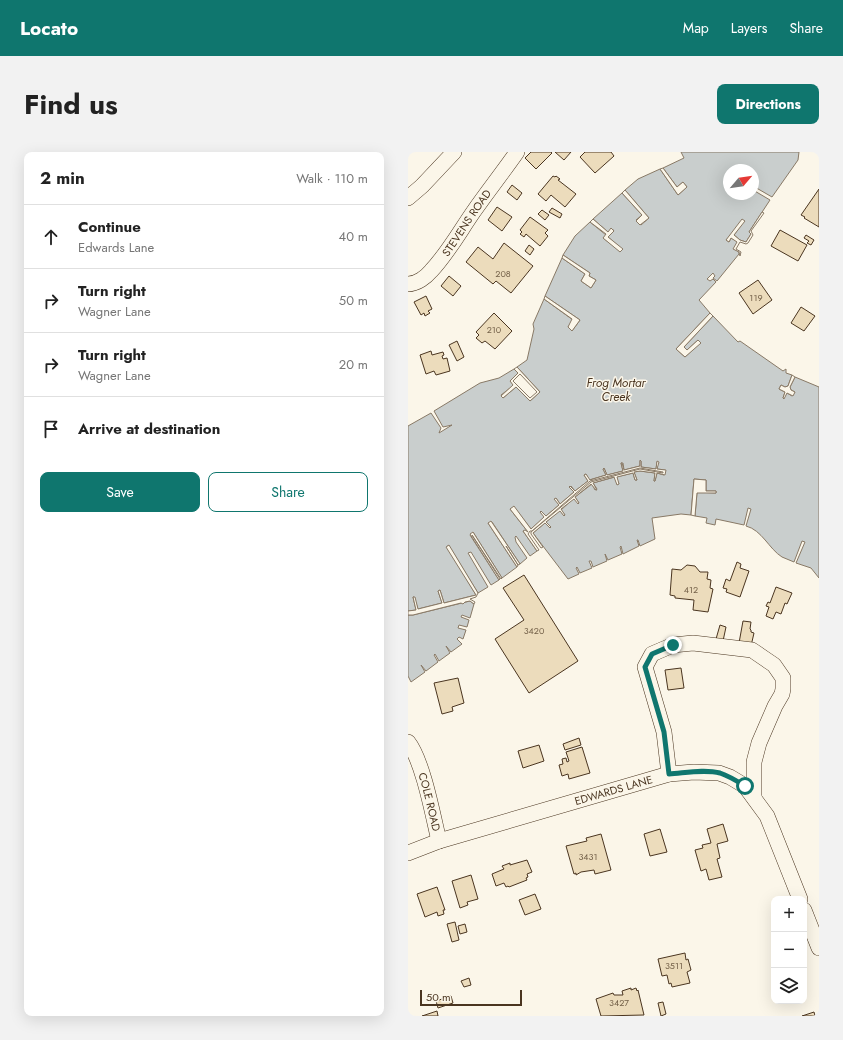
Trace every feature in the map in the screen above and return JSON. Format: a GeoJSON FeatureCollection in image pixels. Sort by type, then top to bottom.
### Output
{"type":"FeatureCollection","features":[{"type":"Feature","properties":{"kind":"street"},"geometry":{"type":"LineString","coordinates":[[408,198],[422,186],[454,152]]}},
{"type":"Feature","properties":{"kind":"street","name":"STEVENS ROAD"},"geometry":{"type":"LineString","coordinates":[[408,284],[412,284],[420,280],[430,272],[451,246],[474,211],[517,152]]}},
{"type":"Feature","properties":{"kind":"street"},"geometry":{"type":"LineString","coordinates":[[669,774],[664,732],[645,667],[652,654],[673,645],[693,643],[752,650],[774,665],[782,678],[783,689],[759,743],[754,762],[754,796]]}},
{"type":"Feature","properties":{"kind":"street","name":"COLE ROAD"},"geometry":{"type":"LineString","coordinates":[[408,742],[422,771],[439,841]]}},
{"type":"Feature","properties":{"kind":"street","name":"EDWARDS LANE"},"geometry":{"type":"LineString","coordinates":[[408,853],[439,841],[669,774],[694,772],[719,773],[730,777],[745,786],[754,796],[767,816],[799,896]]}},
{"type":"Feature","properties":{"kind":"street"},"geometry":{"type":"LineString","coordinates":[[807,918],[819,948]]}},
{"type":"Feature","properties":{"kind":"water","name":"Frog Mortar Creek"},"geometry":{"type":"Polygon","coordinates":[[[681,152],[799,152],[798,160],[772,197],[759,189],[759,164],[723,164],[723,200],[759,200],[759,194],[770,200],[749,232],[751,234],[746,242],[740,240],[734,235],[744,221],[726,240],[729,242],[731,238],[738,242],[734,249],[739,252],[739,254],[717,281],[713,278],[715,276],[713,273],[707,279],[710,281],[713,279],[716,282],[699,300],[710,313],[676,349],[685,357],[700,343],[698,340],[687,350],[684,347],[713,316],[738,342],[740,341],[783,371],[786,369],[786,373],[792,375],[788,386],[785,387],[781,385],[779,389],[785,392],[783,398],[787,393],[792,396],[795,392],[791,390],[790,387],[795,377],[819,387],[819,578],[811,568],[796,563],[805,542],[802,541],[794,562],[777,554],[757,531],[746,526],[751,509],[748,508],[744,525],[716,519],[715,525],[706,523],[707,518],[695,516],[697,492],[716,493],[716,491],[706,491],[706,480],[694,479],[691,515],[681,514],[652,518],[655,539],[640,546],[637,540],[639,546],[623,554],[621,546],[622,554],[608,560],[605,554],[607,561],[593,567],[591,561],[589,561],[592,568],[580,573],[577,567],[576,568],[579,574],[568,579],[533,533],[545,523],[550,528],[551,527],[546,522],[560,510],[564,516],[565,515],[561,510],[574,498],[579,503],[575,497],[592,484],[595,490],[597,489],[593,483],[615,477],[617,484],[619,484],[616,477],[633,473],[635,480],[637,480],[634,472],[640,471],[655,473],[654,481],[657,473],[664,475],[665,470],[657,469],[657,462],[656,469],[641,467],[640,461],[640,466],[624,470],[623,463],[621,463],[623,471],[607,475],[604,468],[603,469],[606,475],[589,480],[586,474],[584,475],[588,481],[575,491],[571,486],[570,487],[574,492],[560,504],[556,498],[555,499],[559,505],[546,516],[541,511],[540,512],[545,517],[531,529],[514,507],[510,509],[528,532],[523,531],[537,551],[530,556],[516,536],[516,542],[527,558],[520,564],[492,522],[488,523],[517,567],[502,578],[473,532],[470,535],[499,580],[491,585],[471,552],[468,553],[488,587],[478,593],[449,546],[447,546],[476,595],[444,603],[440,590],[438,591],[442,603],[418,609],[413,597],[416,610],[408,611],[408,426],[431,413],[441,428],[439,433],[452,425],[443,427],[434,411],[480,383],[499,378],[514,369],[518,373],[510,381],[514,385],[501,395],[503,398],[516,387],[530,401],[540,392],[517,367],[527,360],[534,329],[533,324],[544,299],[573,320],[568,327],[572,331],[580,320],[545,296],[562,258],[585,274],[581,281],[591,288],[596,280],[589,276],[590,273],[563,255],[575,236],[590,222],[606,235],[603,238],[620,251],[622,249],[608,237],[614,230],[608,232],[593,219],[622,193],[642,215],[636,220],[641,225],[649,218],[625,190],[638,179],[660,169],[678,195],[687,187],[683,182],[677,187],[663,168],[684,158],[681,152]]]}},
{"type":"Feature","properties":{"kind":"water"},"geometry":{"type":"Polygon","coordinates":[[[470,601],[474,604],[470,618],[462,615],[461,617],[469,620],[467,627],[459,625],[458,628],[466,630],[463,639],[459,637],[457,639],[462,644],[451,652],[446,646],[450,653],[439,661],[435,654],[434,655],[438,662],[426,671],[421,665],[425,672],[411,682],[408,676],[408,615],[470,601]]]}},
{"type":"Feature","properties":{"kind":"pier"},"geometry":{"type":"Polygon","coordinates":[[[663,168],[677,187],[683,182],[687,187],[678,195],[660,169],[663,168]]]}},
{"type":"Feature","properties":{"kind":"pier"},"geometry":{"type":"Polygon","coordinates":[[[625,190],[649,218],[640,225],[636,221],[642,215],[622,193],[625,190]]]}},
{"type":"Feature","properties":{"kind":"pier"},"geometry":{"type":"Polygon","coordinates":[[[762,212],[764,213],[751,231],[753,235],[748,243],[746,244],[740,242],[736,249],[741,252],[740,256],[739,252],[733,249],[737,242],[731,238],[729,242],[726,240],[742,219],[745,221],[734,235],[740,240],[746,242],[751,234],[749,232],[762,212]]]}},
{"type":"Feature","properties":{"kind":"pier"},"geometry":{"type":"Polygon","coordinates":[[[593,219],[608,232],[611,228],[614,231],[608,237],[623,249],[620,252],[603,238],[606,234],[590,222],[593,219]]]}},
{"type":"Feature","properties":{"kind":"pier"},"geometry":{"type":"Polygon","coordinates":[[[563,255],[590,273],[589,276],[596,280],[591,288],[581,281],[585,274],[562,258],[563,255]]]}},
{"type":"Feature","properties":{"kind":"pier"},"geometry":{"type":"Polygon","coordinates":[[[545,296],[580,320],[572,331],[568,327],[572,319],[544,299],[545,296]]]}},
{"type":"Feature","properties":{"kind":"pier"},"geometry":{"type":"Polygon","coordinates":[[[710,313],[713,316],[684,347],[687,350],[698,340],[701,343],[685,357],[676,349],[710,313]]]}},
{"type":"Feature","properties":{"kind":"pier"},"geometry":{"type":"Polygon","coordinates":[[[517,367],[540,392],[530,401],[516,387],[503,398],[501,396],[513,385],[510,381],[518,373],[514,369],[517,367]],[[520,374],[513,381],[530,398],[537,392],[520,374]]]}},
{"type":"Feature","properties":{"kind":"pier"},"geometry":{"type":"Polygon","coordinates":[[[792,375],[795,377],[790,387],[791,390],[795,392],[793,396],[787,393],[784,399],[785,392],[779,389],[781,385],[785,387],[788,386],[792,375]]]}},
{"type":"Feature","properties":{"kind":"pier"},"geometry":{"type":"Polygon","coordinates":[[[640,460],[641,467],[656,469],[657,461],[659,462],[657,469],[666,470],[665,475],[657,473],[654,481],[655,473],[640,471],[634,472],[637,480],[635,480],[633,473],[617,477],[619,484],[617,485],[614,477],[593,483],[597,490],[591,484],[575,497],[579,503],[578,504],[574,499],[561,509],[565,515],[564,516],[560,511],[546,522],[551,527],[550,528],[545,523],[533,533],[543,547],[541,548],[531,532],[591,482],[640,469],[663,472],[640,468],[590,481],[532,531],[530,531],[528,534],[539,550],[537,551],[523,531],[525,530],[528,532],[510,509],[514,506],[531,529],[544,517],[540,512],[541,511],[546,516],[559,505],[554,499],[556,498],[560,504],[574,492],[569,487],[570,486],[575,491],[588,481],[584,475],[586,474],[590,480],[606,475],[603,469],[604,468],[607,475],[623,471],[621,463],[624,470],[640,466],[640,460]]]}},
{"type":"Feature","properties":{"kind":"pier"},"geometry":{"type":"Polygon","coordinates":[[[694,479],[706,480],[706,491],[716,491],[716,493],[697,493],[695,516],[691,515],[694,479]]]}},
{"type":"Feature","properties":{"kind":"pier"},"geometry":{"type":"Polygon","coordinates":[[[491,521],[520,564],[517,567],[488,523],[491,521]]]}},
{"type":"Feature","properties":{"kind":"pier"},"geometry":{"type":"Polygon","coordinates":[[[473,532],[502,578],[501,579],[472,535],[500,579],[499,580],[470,534],[473,532]]]}},
{"type":"Feature","properties":{"kind":"pier"},"geometry":{"type":"Polygon","coordinates":[[[449,545],[478,593],[476,597],[470,599],[475,602],[474,604],[470,601],[463,604],[461,603],[408,615],[408,611],[416,610],[413,597],[415,597],[418,609],[442,603],[438,591],[440,590],[444,603],[476,595],[446,547],[449,545]]]}},
{"type":"Feature","properties":{"kind":"building"},"geometry":{"type":"Polygon","coordinates":[[[531,152],[552,153],[536,169],[525,158],[531,152]]]}},
{"type":"Feature","properties":{"kind":"building"},"geometry":{"type":"Polygon","coordinates":[[[555,152],[571,152],[564,160],[555,152]]]}},
{"type":"Feature","properties":{"kind":"building"},"geometry":{"type":"Polygon","coordinates":[[[585,152],[611,152],[614,156],[595,173],[580,157],[585,152]]]}},
{"type":"Feature","properties":{"kind":"building"},"geometry":{"type":"Polygon","coordinates":[[[553,176],[560,179],[558,180],[576,194],[565,207],[551,195],[546,201],[538,194],[553,176]]]}},
{"type":"Feature","properties":{"kind":"building"},"geometry":{"type":"Polygon","coordinates":[[[512,185],[522,193],[517,200],[507,192],[512,185]]]}},
{"type":"Feature","properties":{"kind":"building"},"geometry":{"type":"Polygon","coordinates":[[[819,189],[819,227],[801,215],[819,189]]]}},
{"type":"Feature","properties":{"kind":"building"},"geometry":{"type":"Polygon","coordinates":[[[497,207],[512,217],[502,231],[488,220],[497,207]]]}},
{"type":"Feature","properties":{"kind":"building"},"geometry":{"type":"Polygon","coordinates":[[[552,208],[562,214],[560,218],[549,212],[552,208]]]}},
{"type":"Feature","properties":{"kind":"building"},"geometry":{"type":"Polygon","coordinates":[[[542,210],[549,215],[545,220],[538,214],[542,210]]]}},
{"type":"Feature","properties":{"kind":"building"},"geometry":{"type":"Polygon","coordinates":[[[530,217],[548,230],[545,233],[548,236],[540,246],[526,234],[524,237],[520,234],[522,232],[520,230],[530,217]]]}},
{"type":"Feature","properties":{"kind":"building"},"geometry":{"type":"Polygon","coordinates":[[[780,230],[807,245],[798,261],[771,246],[780,230]]]}},
{"type":"Feature","properties":{"kind":"building"},"geometry":{"type":"Polygon","coordinates":[[[806,235],[814,240],[811,245],[807,243],[809,241],[804,238],[806,235]]]}},
{"type":"Feature","properties":{"kind":"building"},"geometry":{"type":"Polygon","coordinates":[[[504,243],[533,266],[511,293],[496,281],[493,284],[466,262],[478,247],[493,259],[504,243]]]}},
{"type":"Feature","properties":{"kind":"building"},"geometry":{"type":"Polygon","coordinates":[[[529,245],[534,249],[530,255],[525,251],[529,245]]]}},
{"type":"Feature","properties":{"kind":"building"},"geometry":{"type":"Polygon","coordinates":[[[449,276],[461,286],[453,296],[441,286],[449,276]]]}},
{"type":"Feature","properties":{"kind":"building"},"geometry":{"type":"Polygon","coordinates":[[[758,280],[772,300],[753,314],[739,293],[758,280]]]}},
{"type":"Feature","properties":{"kind":"building"},"geometry":{"type":"Polygon","coordinates":[[[426,296],[432,309],[428,311],[430,313],[425,316],[424,313],[421,315],[414,302],[426,296]]]}},
{"type":"Feature","properties":{"kind":"building"},"geometry":{"type":"Polygon","coordinates":[[[801,307],[815,316],[804,331],[791,323],[801,307]]]}},
{"type":"Feature","properties":{"kind":"building"},"geometry":{"type":"Polygon","coordinates":[[[494,313],[512,331],[495,349],[485,341],[482,343],[476,338],[479,335],[476,332],[494,313]]]}},
{"type":"Feature","properties":{"kind":"building"},"geometry":{"type":"Polygon","coordinates":[[[457,341],[464,357],[457,361],[449,345],[457,341]]]}},
{"type":"Feature","properties":{"kind":"building"},"geometry":{"type":"Polygon","coordinates":[[[431,351],[432,355],[443,352],[443,359],[447,358],[450,371],[436,375],[434,371],[426,374],[420,355],[431,351]]]}},
{"type":"Feature","properties":{"kind":"building"},"geometry":{"type":"Polygon","coordinates":[[[737,562],[741,564],[740,568],[749,571],[740,597],[726,592],[727,589],[723,588],[726,579],[730,581],[737,562]]]}},
{"type":"Feature","properties":{"kind":"building"},"geometry":{"type":"Polygon","coordinates":[[[687,565],[695,566],[700,572],[708,572],[707,579],[711,580],[710,588],[713,589],[708,612],[693,610],[694,600],[675,598],[675,596],[670,595],[672,569],[681,570],[687,565]]]}},
{"type":"Feature","properties":{"kind":"building"},"geometry":{"type":"Polygon","coordinates":[[[524,575],[578,661],[529,693],[495,639],[524,620],[503,588],[524,575]]]}},
{"type":"Feature","properties":{"kind":"building"},"geometry":{"type":"Polygon","coordinates":[[[776,587],[792,593],[787,604],[785,603],[781,614],[776,612],[773,619],[766,616],[769,607],[766,606],[768,602],[770,603],[776,587]]]}},
{"type":"Feature","properties":{"kind":"building"},"geometry":{"type":"Polygon","coordinates":[[[743,621],[751,622],[750,629],[751,632],[754,633],[751,646],[739,643],[743,621]]]}},
{"type":"Feature","properties":{"kind":"building"},"geometry":{"type":"Polygon","coordinates":[[[720,625],[726,627],[723,641],[716,639],[720,625]]]}},
{"type":"Feature","properties":{"kind":"building"},"geometry":{"type":"Polygon","coordinates":[[[681,668],[684,688],[668,690],[665,670],[681,668]]]}},
{"type":"Feature","properties":{"kind":"building"},"geometry":{"type":"Polygon","coordinates":[[[458,678],[464,703],[452,707],[453,711],[442,714],[434,683],[458,678]]]}},
{"type":"Feature","properties":{"kind":"building"},"geometry":{"type":"Polygon","coordinates":[[[579,738],[581,745],[565,750],[563,744],[579,738]]]}},
{"type":"Feature","properties":{"kind":"building"},"geometry":{"type":"Polygon","coordinates":[[[539,745],[544,761],[523,768],[518,751],[539,745]]]}},
{"type":"Feature","properties":{"kind":"building"},"geometry":{"type":"Polygon","coordinates":[[[582,747],[590,773],[569,779],[568,774],[562,776],[559,765],[563,764],[562,759],[566,758],[567,762],[569,761],[566,752],[582,747]]]}},
{"type":"Feature","properties":{"kind":"building"},"geometry":{"type":"Polygon","coordinates":[[[723,824],[728,841],[717,844],[720,858],[717,859],[722,877],[709,880],[706,869],[701,871],[695,850],[703,848],[702,845],[711,843],[707,829],[723,824]]]}},
{"type":"Feature","properties":{"kind":"building"},"geometry":{"type":"Polygon","coordinates":[[[660,829],[667,852],[650,856],[644,834],[660,829]]]}},
{"type":"Feature","properties":{"kind":"building"},"geometry":{"type":"Polygon","coordinates":[[[601,834],[611,870],[595,874],[594,870],[581,872],[576,875],[576,873],[574,874],[566,846],[587,841],[586,838],[601,834]]]}},
{"type":"Feature","properties":{"kind":"building"},"geometry":{"type":"Polygon","coordinates":[[[527,860],[532,872],[527,874],[527,880],[509,887],[506,887],[504,883],[496,886],[492,874],[504,869],[502,866],[527,860]]]}},
{"type":"Feature","properties":{"kind":"building"},"geometry":{"type":"Polygon","coordinates":[[[471,875],[478,899],[467,902],[468,905],[460,908],[452,881],[471,875]]]}},
{"type":"Feature","properties":{"kind":"building"},"geometry":{"type":"Polygon","coordinates":[[[437,887],[445,910],[443,910],[444,914],[438,916],[437,912],[425,917],[417,894],[437,887]]]}},
{"type":"Feature","properties":{"kind":"building"},"geometry":{"type":"Polygon","coordinates":[[[535,894],[541,909],[525,915],[519,900],[535,894]]]}},
{"type":"Feature","properties":{"kind":"building"},"geometry":{"type":"Polygon","coordinates":[[[455,922],[459,940],[452,942],[447,924],[455,922]]]}},
{"type":"Feature","properties":{"kind":"building"},"geometry":{"type":"Polygon","coordinates":[[[465,924],[467,932],[460,934],[458,926],[465,924]]]}},
{"type":"Feature","properties":{"kind":"building"},"geometry":{"type":"Polygon","coordinates":[[[685,953],[686,960],[688,959],[691,970],[687,972],[690,983],[672,987],[671,983],[669,984],[667,975],[662,976],[658,959],[685,953]]]}},
{"type":"Feature","properties":{"kind":"building"},"geometry":{"type":"Polygon","coordinates":[[[469,978],[471,985],[464,987],[461,981],[469,978]]]}},
{"type":"Feature","properties":{"kind":"building"},"geometry":{"type":"Polygon","coordinates":[[[631,988],[631,990],[636,988],[637,991],[638,990],[644,1015],[601,1016],[596,999],[613,993],[614,995],[623,995],[622,991],[631,988]]]}},
{"type":"Feature","properties":{"kind":"building"},"geometry":{"type":"Polygon","coordinates":[[[451,996],[453,1003],[438,1008],[436,1001],[451,996]]]}},
{"type":"Feature","properties":{"kind":"building"},"geometry":{"type":"Polygon","coordinates":[[[663,1002],[666,1014],[661,1016],[658,1003],[663,1002]]]}},
{"type":"Feature","properties":{"kind":"building"},"geometry":{"type":"Polygon","coordinates":[[[437,1011],[438,1016],[422,1016],[437,1011]]]}},
{"type":"Feature","properties":{"kind":"building"},"geometry":{"type":"Polygon","coordinates":[[[814,1012],[815,1016],[802,1016],[814,1012]]]}},
{"type":"Feature","properties":{"kind":"route"},"geometry":{"type":"LineString","coordinates":[[673,645],[652,654],[645,667],[664,732],[669,774],[694,772],[719,773],[730,777],[745,786]]}}]}
